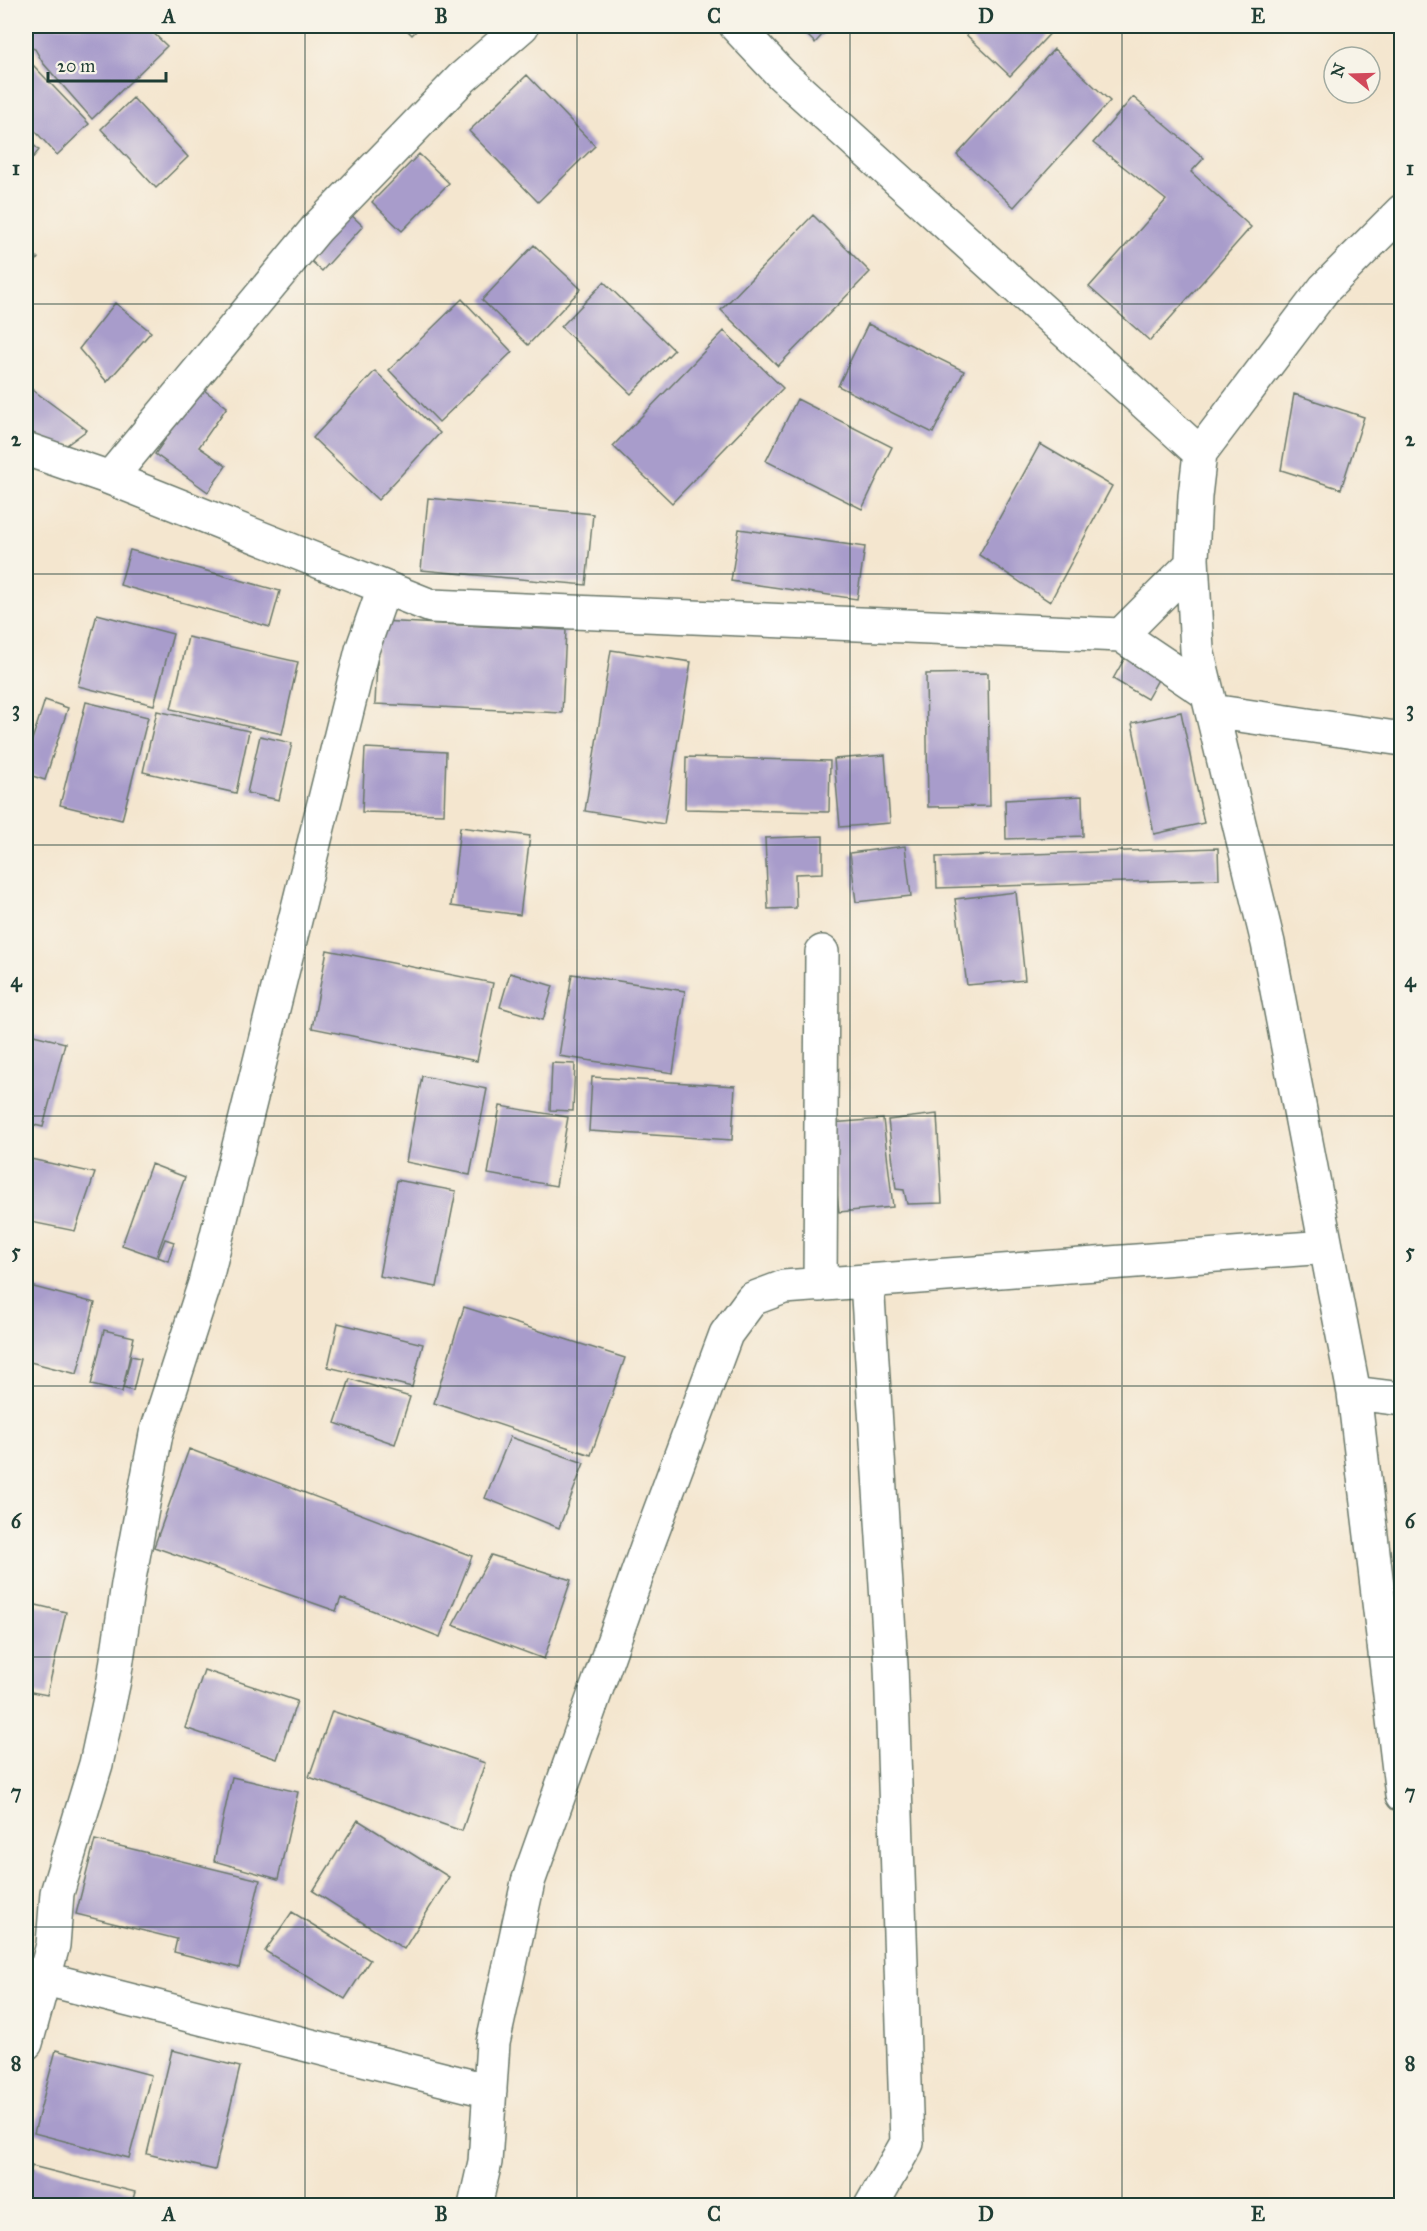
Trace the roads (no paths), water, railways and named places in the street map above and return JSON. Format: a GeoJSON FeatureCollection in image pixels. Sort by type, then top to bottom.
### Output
{"type":"FeatureCollection","features":[{"type":"Feature","properties":{"kind":"street"},"geometry":{"type":"LineString","coordinates":[[110,478],[317,228],[462,78],[522,26]]}},
{"type":"Feature","properties":{"kind":"street"},"geometry":{"type":"LineString","coordinates":[[736,26],[782,75],[1200,453]]}},
{"type":"Feature","properties":{"kind":"street"},"geometry":{"type":"LineString","coordinates":[[1401,211],[1324,289],[1200,453],[1195,496],[1192,564],[1197,650],[1268,943],[1354,1393],[1401,1795]]}},
{"type":"Feature","properties":{"kind":"street"},"geometry":{"type":"LineString","coordinates":[[26,449],[110,478],[431,606],[1121,634],[1209,702],[1401,739]]}},
{"type":"Feature","properties":{"kind":"street"},"geometry":{"type":"LineString","coordinates":[[1121,634],[1192,564]]}},
{"type":"Feature","properties":{"kind":"street"},"geometry":{"type":"LineString","coordinates":[[26,2043],[35,1977],[53,1945],[57,1893],[96,1764],[114,1680],[128,1584],[156,1434],[205,1283],[362,650],[384,588]]}},
{"type":"Feature","properties":{"kind":"street"},"geometry":{"type":"LineString","coordinates":[[820,1285],[822,952]]}},
{"type":"Feature","properties":{"kind":"street"},"geometry":{"type":"LineString","coordinates":[[474,2205],[484,2162],[493,2043],[528,1882],[649,1541],[726,1334],[752,1299],[784,1287],[1326,1247]]}},
{"type":"Feature","properties":{"kind":"street"},"geometry":{"type":"LineString","coordinates":[[867,1281],[891,1665],[907,2143],[871,2205]]}},
{"type":"Feature","properties":{"kind":"street"},"geometry":{"type":"LineString","coordinates":[[1354,1393],[1401,1399]]}},
{"type":"Feature","properties":{"kind":"street"},"geometry":{"type":"LineString","coordinates":[[35,1977],[490,2091]]}}]}
